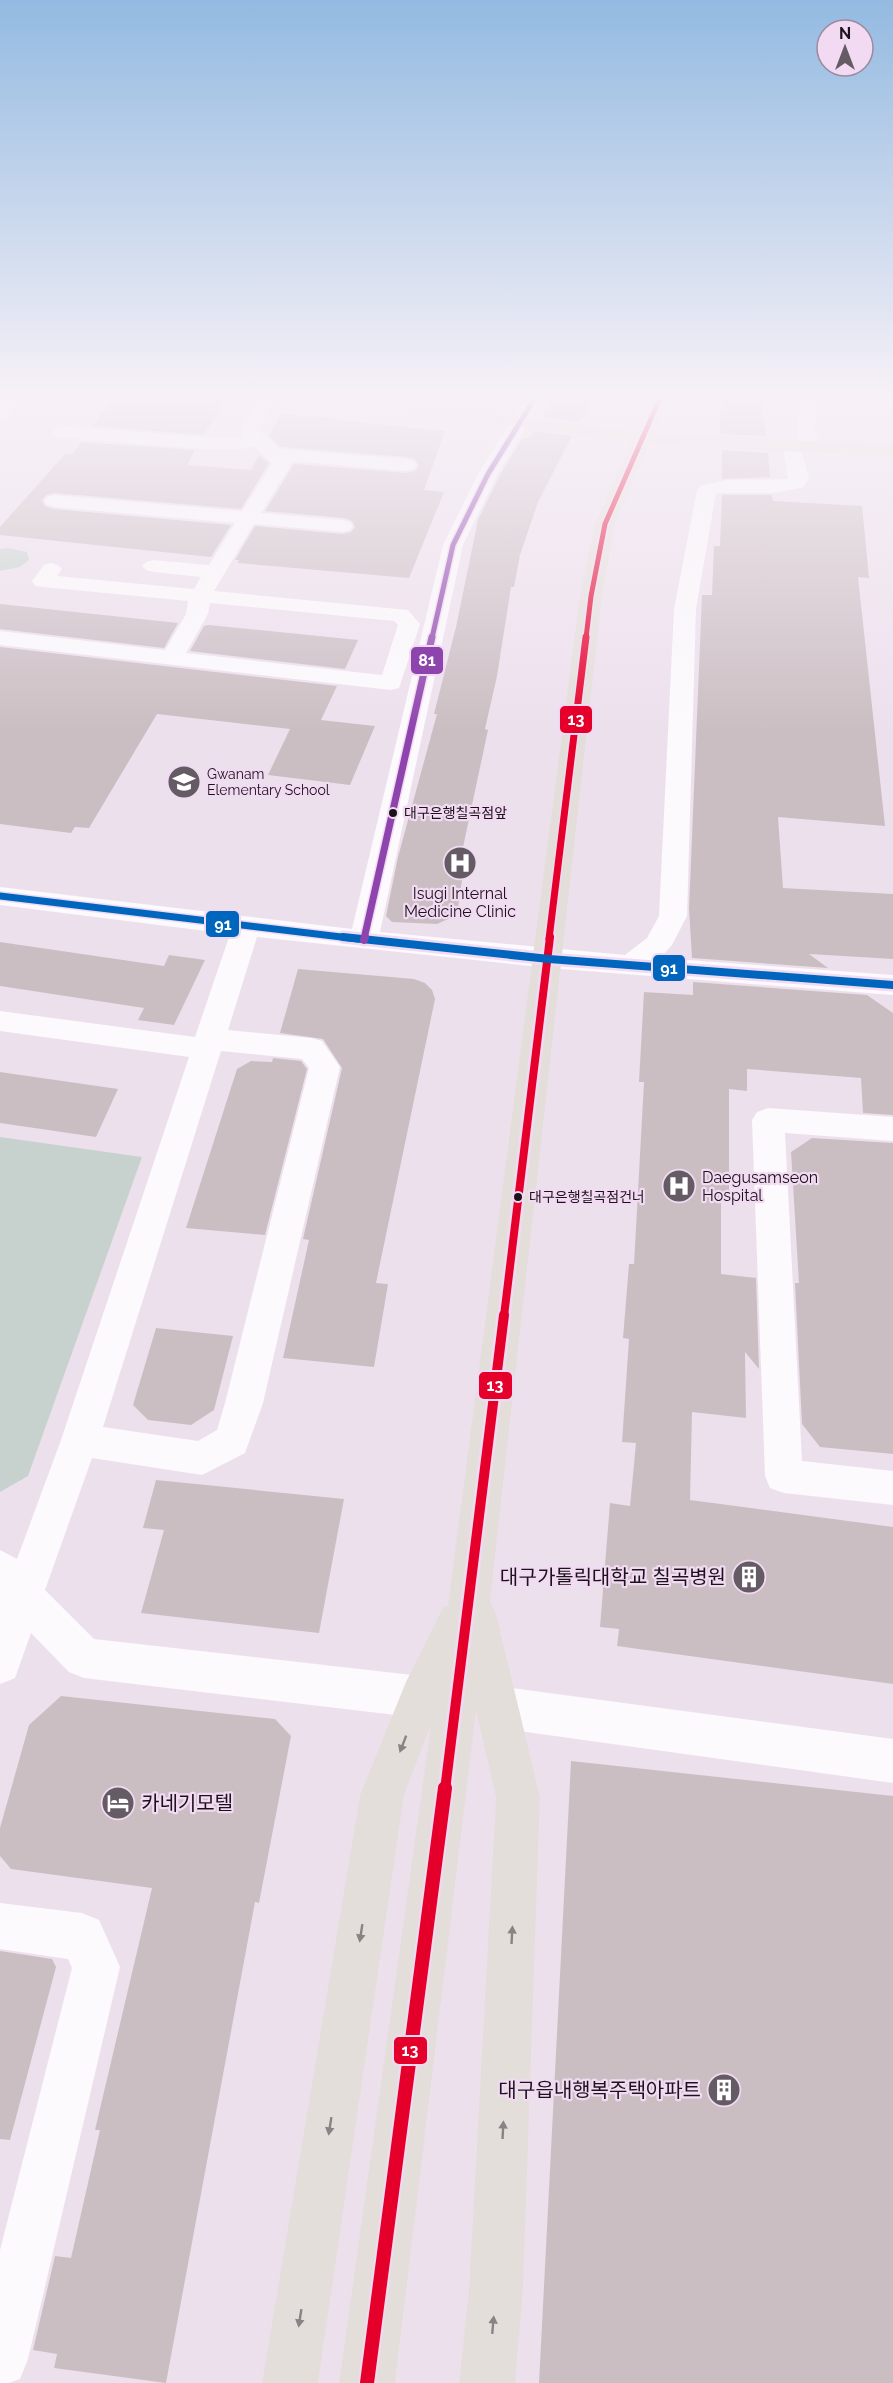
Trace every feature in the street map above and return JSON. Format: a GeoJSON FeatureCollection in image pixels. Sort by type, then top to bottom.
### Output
{"type":"FeatureCollection","features":[{"type":"Feature","properties":{"kind":"main road"},"geometry":{"type":"LineString","coordinates":[[367,2383],[470,1595],[549,959],[591,596],[605,524],[611,509]]}},
{"type":"Feature","properties":{"kind":"main road"},"geometry":{"type":"LineString","coordinates":[[290,2383],[382,1796],[421,1697],[470,1595]]}},
{"type":"Feature","properties":{"kind":"main road"},"geometry":{"type":"LineString","coordinates":[[470,1595],[518,1797],[496,2289],[488,2383]]}},
{"type":"Feature","properties":{"kind":"street"},"geometry":{"type":"LineString","coordinates":[[154,509],[343,526]]}},
{"type":"Feature","properties":{"kind":"street"},"geometry":{"type":"LineString","coordinates":[[172,658],[197,614],[200,596],[253,509]]}},
{"type":"Feature","properties":{"kind":"street"},"geometry":{"type":"LineString","coordinates":[[364,940],[453,545],[471,509]]}},
{"type":"Feature","properties":{"kind":"street"},"geometry":{"type":"LineString","coordinates":[[631,965],[650,953],[668,932],[673,916],[685,609],[703,509]]}},
{"type":"Feature","properties":{"kind":"street"},"geometry":{"type":"LineString","coordinates":[[153,566],[214,572]]}},
{"type":"Feature","properties":{"kind":"street"},"geometry":{"type":"LineString","coordinates":[[0,638],[391,683],[409,624],[400,615],[43,581],[51,569]]}},
{"type":"Feature","properties":{"kind":"street"},"geometry":{"type":"LineString","coordinates":[[0,896],[246,927],[549,959],[893,985]]}},
{"type":"Feature","properties":{"kind":"street"},"geometry":{"type":"LineString","coordinates":[[0,1664],[11,1582],[80,1440],[246,927]]}},
{"type":"Feature","properties":{"kind":"street"},"geometry":{"type":"LineString","coordinates":[[0,1021],[208,1044],[311,1049],[325,1067],[244,1402],[232,1441],[202,1458],[80,1440]]}},
{"type":"Feature","properties":{"kind":"street"},"geometry":{"type":"LineString","coordinates":[[893,1129],[768,1120],[784,1476],[893,1488]]}},
{"type":"Feature","properties":{"kind":"street"},"geometry":{"type":"LineString","coordinates":[[11,1582],[84,1658],[421,1697]]}},
{"type":"Feature","properties":{"kind":"street"},"geometry":{"type":"LineString","coordinates":[[496,1707],[893,1761]]}},
{"type":"Feature","properties":{"kind":"street"},"geometry":{"type":"LineString","coordinates":[[0,1926],[82,1937],[96,1967],[0,2358]]}},
{"type":"Feature","properties":{"kind":"shaded area"},"geometry":{"type":"Polygon","coordinates":[[[8,548],[27,552],[29,560],[20,567],[0,571],[0,549],[8,548]]]}},
{"type":"Feature","properties":{"kind":"shaded area"},"geometry":{"type":"Polygon","coordinates":[[[0,1137],[142,1157],[28,1476],[0,1492],[0,1137]]]}},
{"type":"Feature","properties":{"kind":"building"},"geometry":{"type":"Polygon","coordinates":[[[16,509],[56,509],[231,525],[211,557],[0,535],[0,527],[16,509]]]}},
{"type":"Feature","properties":{"kind":"building"},"geometry":{"type":"Polygon","coordinates":[[[437,509],[409,578],[238,563],[239,560],[235,560],[255,526],[343,534],[351,532],[355,527],[352,521],[344,518],[265,511],[437,509]]]}},
{"type":"Feature","properties":{"kind":"building"},"geometry":{"type":"Polygon","coordinates":[[[483,509],[536,509],[520,555],[514,587],[511,587],[497,676],[485,729],[488,730],[462,852],[466,852],[457,915],[437,924],[392,922],[386,916],[398,857],[437,714],[434,714],[456,627],[478,520],[483,509]]]}},
{"type":"Feature","properties":{"kind":"building"},"geometry":{"type":"Polygon","coordinates":[[[721,509],[862,509],[869,578],[858,577],[885,826],[778,817],[783,888],[893,894],[893,959],[809,954],[828,968],[692,958],[689,909],[702,595],[712,595],[714,546],[720,546],[721,509]]]}},
{"type":"Feature","properties":{"kind":"building"},"geometry":{"type":"Polygon","coordinates":[[[0,604],[178,623],[164,648],[0,629],[0,604]]]}},
{"type":"Feature","properties":{"kind":"building"},"geometry":{"type":"Polygon","coordinates":[[[204,626],[358,640],[345,669],[190,651],[204,626]]]}},
{"type":"Feature","properties":{"kind":"building"},"geometry":{"type":"Polygon","coordinates":[[[0,647],[337,686],[321,720],[375,726],[350,785],[268,775],[290,729],[157,714],[89,828],[75,827],[71,833],[0,824],[0,647]]]}},
{"type":"Feature","properties":{"kind":"building"},"geometry":{"type":"Polygon","coordinates":[[[0,942],[164,966],[169,955],[205,960],[174,1025],[138,1020],[144,1008],[0,986],[0,942]]]}},
{"type":"Feature","properties":{"kind":"building"},"geometry":{"type":"Polygon","coordinates":[[[298,969],[414,979],[425,983],[432,990],[435,999],[376,1283],[388,1284],[374,1367],[283,1358],[309,1240],[303,1239],[342,1068],[323,1039],[280,1033],[298,969]]]}},
{"type":"Feature","properties":{"kind":"building"},"geometry":{"type":"Polygon","coordinates":[[[693,982],[867,995],[893,1013],[893,1115],[863,1113],[861,1078],[747,1069],[747,1091],[729,1089],[729,1201],[721,1201],[721,1274],[756,1278],[759,1369],[745,1352],[746,1418],[692,1412],[690,1500],[893,1527],[893,1684],[617,1646],[619,1629],[600,1627],[610,1503],[630,1506],[636,1443],[622,1442],[629,1339],[623,1338],[629,1264],[634,1264],[644,1082],[639,1082],[644,992],[693,995],[693,982]]]}},
{"type":"Feature","properties":{"kind":"building"},"geometry":{"type":"Polygon","coordinates":[[[273,1058],[301,1061],[307,1069],[265,1235],[186,1228],[237,1069],[251,1061],[272,1062],[273,1058]]]}},
{"type":"Feature","properties":{"kind":"building"},"geometry":{"type":"Polygon","coordinates":[[[0,1072],[118,1089],[96,1137],[0,1123],[0,1072]]]}},
{"type":"Feature","properties":{"kind":"building"},"geometry":{"type":"Polygon","coordinates":[[[812,1138],[893,1143],[893,1454],[820,1447],[802,1424],[795,1283],[799,1283],[791,1152],[812,1138]]]}},
{"type":"Feature","properties":{"kind":"building"},"geometry":{"type":"Polygon","coordinates":[[[156,1328],[233,1336],[214,1410],[191,1425],[148,1420],[133,1405],[156,1328]]]}},
{"type":"Feature","properties":{"kind":"building"},"geometry":{"type":"Polygon","coordinates":[[[156,1480],[344,1499],[319,1633],[141,1613],[164,1530],[143,1528],[156,1480]]]}},
{"type":"Feature","properties":{"kind":"building"},"geometry":{"type":"Polygon","coordinates":[[[61,1696],[275,1719],[291,1736],[259,1903],[255,1902],[166,2383],[54,2368],[57,2354],[33,2350],[55,2256],[71,2258],[100,2130],[95,2130],[152,1888],[11,1869],[0,1856],[0,1828],[29,1725],[61,1696]]]}},
{"type":"Feature","properties":{"kind":"building","name":"대구읍내행복주택아파트"},"geometry":{"type":"Polygon","coordinates":[[[571,1761],[893,1796],[893,2383],[539,2383],[571,1761]]]}},
{"type":"Feature","properties":{"kind":"building"},"geometry":{"type":"Polygon","coordinates":[[[0,1951],[52,1959],[56,1967],[10,2140],[0,2139],[0,1951]]]}},
{"type":"Feature","properties":{"kind":"transit line","name":"81"},"geometry":{"type":"LineString","coordinates":[[364,940],[453,545],[471,509]]}},
{"type":"Feature","properties":{"kind":"transit line","name":"13"},"geometry":{"type":"LineString","coordinates":[[367,2383],[470,1595],[591,596],[605,524],[611,509]]}},
{"type":"Feature","properties":{"kind":"transit line","name":"91"},"geometry":{"type":"LineString","coordinates":[[0,896],[246,927],[549,959],[893,985]]}},
{"type":"Feature","properties":{"kind":"place","name":"Gwanam Elementary School"},"geometry":{"type":"Point","coordinates":[184,782]}},
{"type":"Feature","properties":{"kind":"place","name":"대구은행칠곡점앞"},"geometry":{"type":"Point","coordinates":[393,813]}},
{"type":"Feature","properties":{"kind":"place","name":"Isugi Internal Medicine Clinic"},"geometry":{"type":"Point","coordinates":[460,863]}},
{"type":"Feature","properties":{"kind":"place","name":"Daegusamseon Hospital"},"geometry":{"type":"Point","coordinates":[679,1186]}},
{"type":"Feature","properties":{"kind":"place","name":"대구은행칠곡점건너"},"geometry":{"type":"Point","coordinates":[518,1197]}},
{"type":"Feature","properties":{"kind":"place","name":"대구가톨릭대학교 칠곡병원"},"geometry":{"type":"Point","coordinates":[749,1577]}},
{"type":"Feature","properties":{"kind":"place","name":"카네기모텔"},"geometry":{"type":"Point","coordinates":[118,1803]}},
{"type":"Feature","properties":{"kind":"place","name":"대구읍내행복주택아파트"},"geometry":{"type":"Point","coordinates":[724,2090]}}]}
